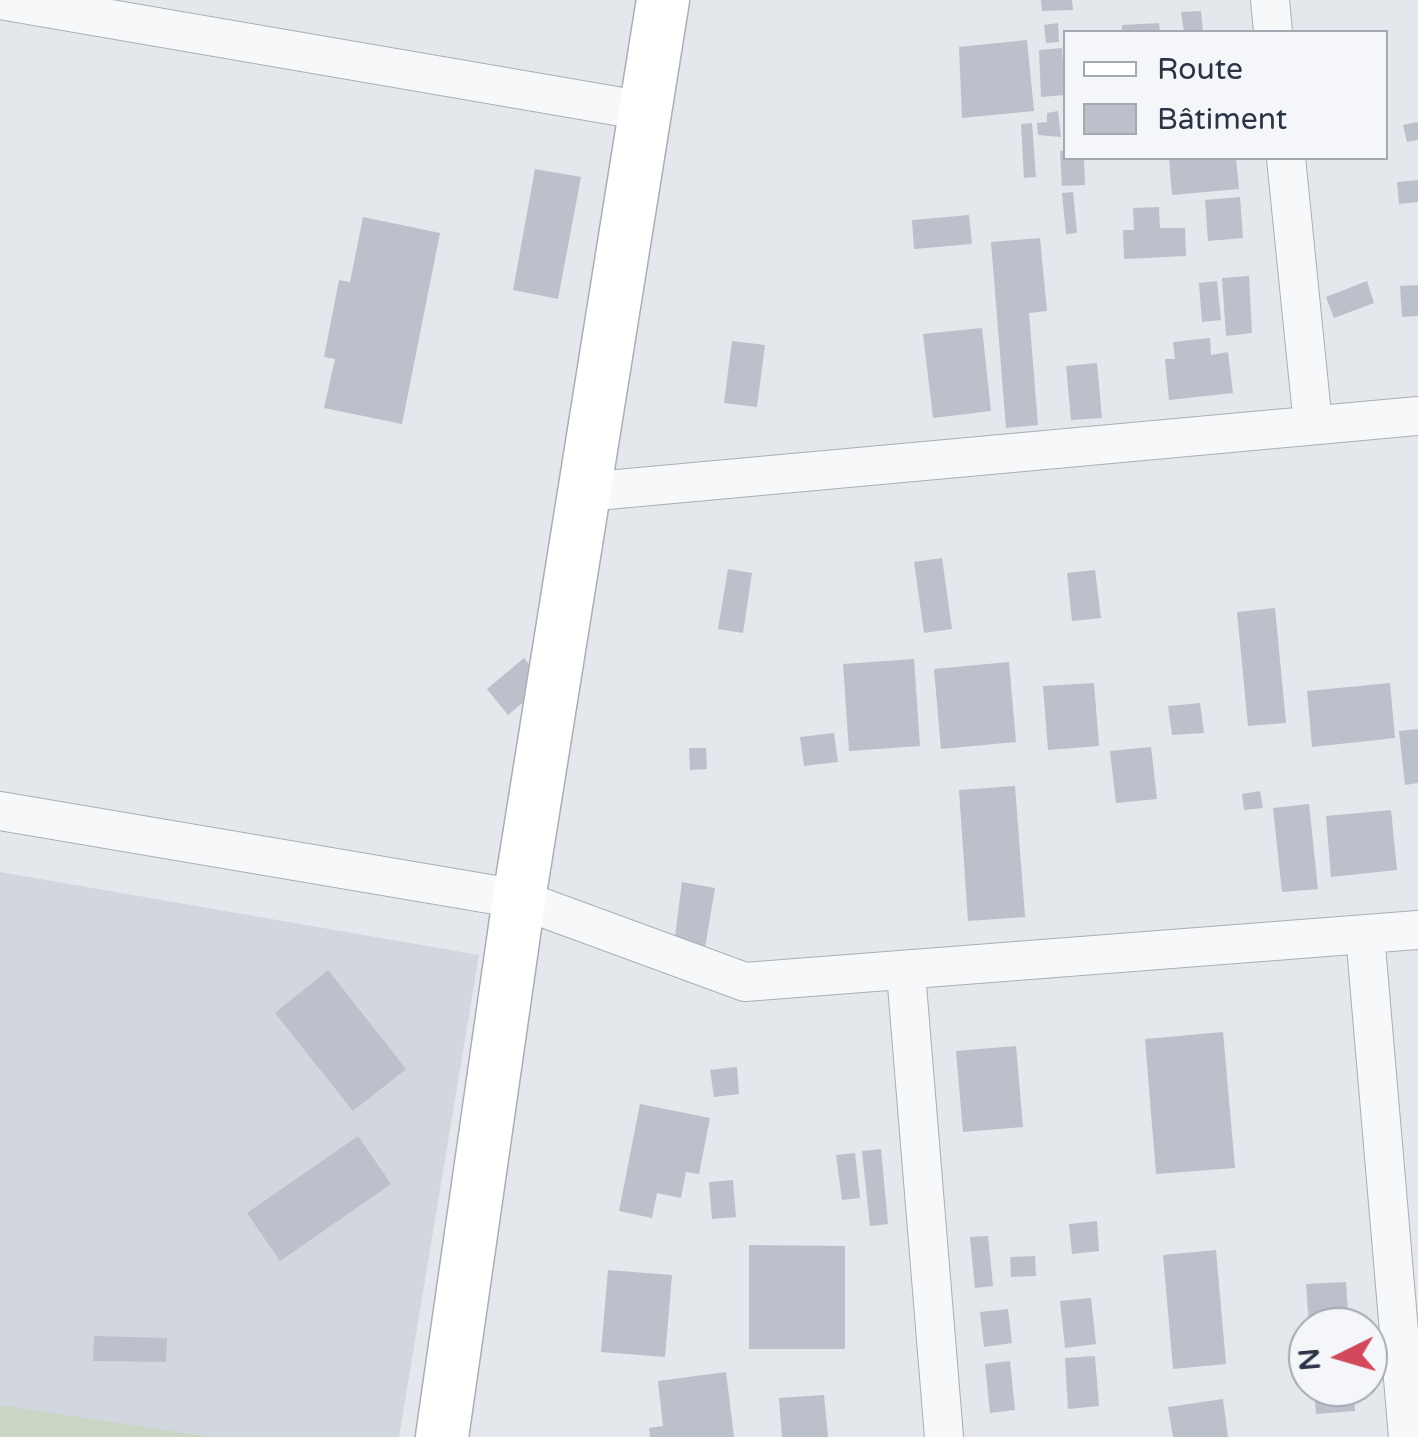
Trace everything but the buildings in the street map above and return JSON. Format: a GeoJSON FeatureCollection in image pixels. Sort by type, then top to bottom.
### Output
{"type":"FeatureCollection","features":[{"type":"Feature","properties":{"kind":"street"},"geometry":{"type":"LineString","coordinates":[[0,0],[645,111]]}},
{"type":"Feature","properties":{"kind":"street"},"geometry":{"type":"LineString","coordinates":[[442,1437],[519,899],[663,0]]}},
{"type":"Feature","properties":{"kind":"street"},"geometry":{"type":"LineString","coordinates":[[1270,0],[1273,30]]}},
{"type":"Feature","properties":{"kind":"street"},"geometry":{"type":"LineString","coordinates":[[1286,160],[1313,424]]}},
{"type":"Feature","properties":{"kind":"street"},"geometry":{"type":"LineString","coordinates":[[586,492],[1418,416]]}},
{"type":"Feature","properties":{"kind":"street"},"geometry":{"type":"LineString","coordinates":[[0,811],[519,899],[745,982],[906,973],[1418,930]]}},
{"type":"Feature","properties":{"kind":"street"},"geometry":{"type":"LineString","coordinates":[[1365,934],[1408,1437]]}},
{"type":"Feature","properties":{"kind":"street"},"geometry":{"type":"LineString","coordinates":[[906,973],[944,1437]]}},
{"type":"Feature","properties":{"kind":"shaded area"},"geometry":{"type":"Polygon","coordinates":[[[0,872],[479,955],[399,1437],[0,1437],[0,872]]]}},
{"type":"Feature","properties":{"kind":"green space"},"geometry":{"type":"Polygon","coordinates":[[[0,1405],[204,1436],[204,1437],[0,1437],[0,1405]]]}}]}
